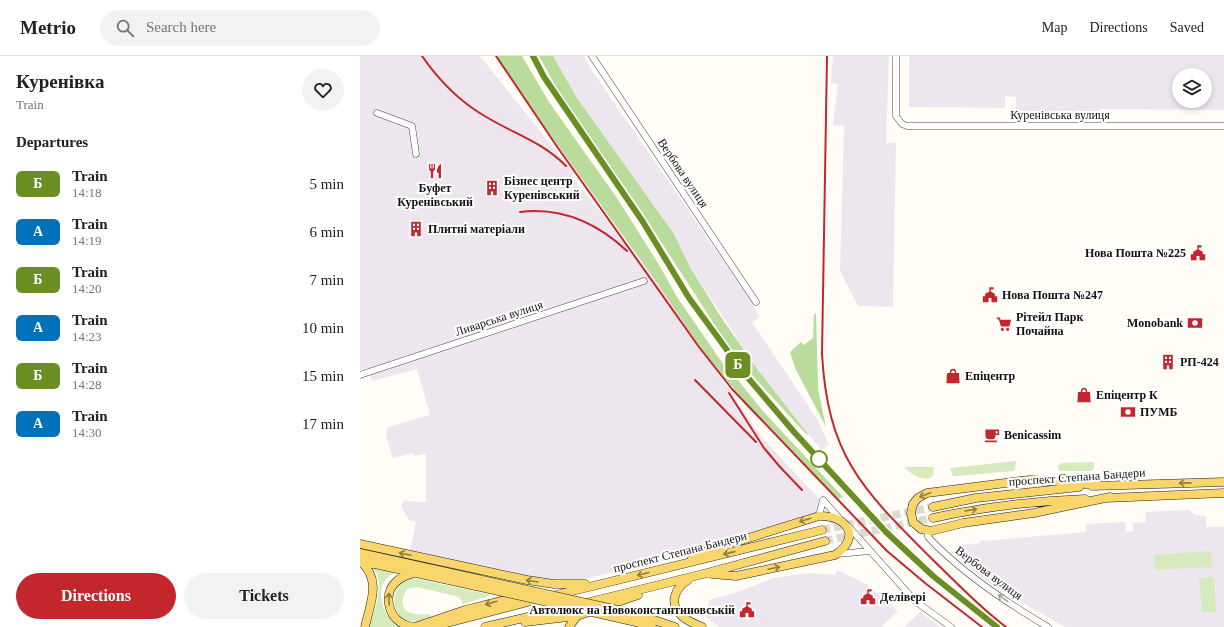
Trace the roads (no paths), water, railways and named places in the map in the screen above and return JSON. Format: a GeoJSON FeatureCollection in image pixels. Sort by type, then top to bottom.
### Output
{"type":"FeatureCollection","features":[{"type":"Feature","properties":{"kind":"main road"},"geometry":{"type":"LineString","coordinates":[[1098,485],[1051,480],[1029,480],[928,493],[918,498],[913,504],[911,513],[913,522],[921,529],[931,531],[963,523],[1034,513],[1110,497]]}},
{"type":"Feature","properties":{"kind":"main road","name":"проспект Степана Бандери"},"geometry":{"type":"LineString","coordinates":[[933,506],[976,498],[1098,485],[1224,482]]}},
{"type":"Feature","properties":{"kind":"main road","name":"проспект Степана Бандери"},"geometry":{"type":"LineString","coordinates":[[933,518],[973,510],[1023,503],[1110,497],[1224,493]]}},
{"type":"Feature","properties":{"kind":"main road"},"geometry":{"type":"LineString","coordinates":[[674,566],[707,551],[819,516],[829,515],[839,518],[846,525],[849,534],[848,542],[843,550],[836,555],[736,576],[707,573]]}},
{"type":"Feature","properties":{"kind":"main road","name":"проспект Степана Бандери"},"geometry":{"type":"LineString","coordinates":[[431,627],[822,530]]}},
{"type":"Feature","properties":{"kind":"main road"},"geometry":{"type":"LineString","coordinates":[[485,627],[707,573],[825,541]]}},
{"type":"Feature","properties":{"kind":"main road"},"geometry":{"type":"LineString","coordinates":[[360,544],[527,580],[554,584],[585,584]]}},
{"type":"Feature","properties":{"kind":"main road"},"geometry":{"type":"LineString","coordinates":[[360,553],[477,583],[638,621],[675,627]]}},
{"type":"Feature","properties":{"kind":"main road"},"geometry":{"type":"LineString","coordinates":[[360,561],[477,583]]}},
{"type":"Feature","properties":{"kind":"main road"},"geometry":{"type":"LineString","coordinates":[[360,561],[371,573],[374,587],[365,627]]}},
{"type":"Feature","properties":{"kind":"main road"},"geometry":{"type":"LineString","coordinates":[[412,627],[400,622],[393,615],[389,604],[389,592],[394,583],[402,577],[415,572]]}},
{"type":"Feature","properties":{"kind":"main road"},"geometry":{"type":"LineString","coordinates":[[491,627],[528,621],[577,616],[694,576]]}},
{"type":"Feature","properties":{"kind":"main road"},"geometry":{"type":"LineString","coordinates":[[694,576],[681,584],[677,589],[675,604],[682,616],[702,627]]}},
{"type":"Feature","properties":{"kind":"main road"},"geometry":{"type":"LineString","coordinates":[[415,627],[500,600],[585,584],[612,581]]}},
{"type":"Feature","properties":{"kind":"main road"},"geometry":{"type":"LineString","coordinates":[[569,627],[577,616]]}},
{"type":"Feature","properties":{"kind":"main road"},"geometry":{"type":"LineString","coordinates":[[528,621],[541,627]]}},
{"type":"Feature","properties":{"kind":"main road"},"geometry":{"type":"LineString","coordinates":[[638,621],[652,627]]}},
{"type":"Feature","properties":{"kind":"street","name":"Вербова вулиця"},"geometry":{"type":"LineString","coordinates":[[592,56],[756,302]]}},
{"type":"Feature","properties":{"kind":"street","name":"Куренівська вулиця"},"geometry":{"type":"LineString","coordinates":[[896,56],[896,116],[898,120],[907,126],[1224,126]]}},
{"type":"Feature","properties":{"kind":"street"},"geometry":{"type":"LineString","coordinates":[[377,113],[412,126],[416,154]]}},
{"type":"Feature","properties":{"kind":"street","name":"Ливарська вулиця"},"geometry":{"type":"LineString","coordinates":[[360,375],[644,281]]}},
{"type":"Feature","properties":{"kind":"street"},"geometry":{"type":"LineString","coordinates":[[819,516],[823,500],[839,518]]}},
{"type":"Feature","properties":{"kind":"street"},"geometry":{"type":"LineString","coordinates":[[846,525],[916,601],[951,627]]}},
{"type":"Feature","properties":{"kind":"street","name":"Вербова вулиця"},"geometry":{"type":"LineString","coordinates":[[931,531],[928,533],[928,538],[948,557],[1005,600],[1048,627]]}},
{"type":"Feature","properties":{"kind":"street"},"geometry":{"type":"LineString","coordinates":[[836,555],[870,551]]}},
{"type":"Feature","properties":{"kind":"tunnel"},"geometry":{"type":"LineString","coordinates":[[822,530],[933,507]]}},
{"type":"Feature","properties":{"kind":"tunnel"},"geometry":{"type":"LineString","coordinates":[[825,541],[933,518]]}},
{"type":"Feature","properties":{"kind":"railway"},"geometry":{"type":"LineString","coordinates":[[422,56],[436,75],[469,106],[548,151],[566,166]]}},
{"type":"Feature","properties":{"kind":"railway"},"geometry":{"type":"LineString","coordinates":[[496,56],[558,148],[699,347],[732,389],[887,551],[925,583],[982,627]]}},
{"type":"Feature","properties":{"kind":"railway"},"geometry":{"type":"LineString","coordinates":[[533,56],[544,77],[643,222],[689,297],[743,372],[794,432],[886,532],[933,575],[998,627]]}},
{"type":"Feature","properties":{"kind":"railway"},"geometry":{"type":"LineString","coordinates":[[827,56],[822,354],[826,390],[832,420],[841,446],[853,469],[868,491],[886,512],[932,559],[977,603],[1006,627]]}},
{"type":"Feature","properties":{"kind":"railway"},"geometry":{"type":"LineString","coordinates":[[520,212],[550,212],[578,219],[604,232],[627,251]]}},
{"type":"Feature","properties":{"kind":"railway"},"geometry":{"type":"LineString","coordinates":[[695,380],[756,442]]}},
{"type":"Feature","properties":{"kind":"railway"},"geometry":{"type":"LineString","coordinates":[[729,393],[764,448],[802,490]]}},
{"type":"Feature","properties":{"kind":"train","name":"Б"},"geometry":{"type":"LineString","coordinates":[[533,56],[544,77],[643,222],[689,298],[743,372],[794,432],[886,532],[933,576],[997,627]]}},
{"type":"Feature","properties":{"kind":"place","name":"Буфет Куренівський"},"geometry":{"type":"Point","coordinates":[435,171]}},
{"type":"Feature","properties":{"kind":"place","name":"Бізнес центр Куренівський"},"geometry":{"type":"Point","coordinates":[492,188]}},
{"type":"Feature","properties":{"kind":"place","name":"Плитні матеріали"},"geometry":{"type":"Point","coordinates":[416,229]}},
{"type":"Feature","properties":{"kind":"place","name":"Нова Пошта №225"},"geometry":{"type":"Point","coordinates":[1198,253]}},
{"type":"Feature","properties":{"kind":"place","name":"Нова Пошта №247"},"geometry":{"type":"Point","coordinates":[990,295]}},
{"type":"Feature","properties":{"kind":"place","name":"Monobank"},"geometry":{"type":"Point","coordinates":[1195,323]}},
{"type":"Feature","properties":{"kind":"place","name":"Рітейл Парк Почайна"},"geometry":{"type":"Point","coordinates":[1004,324]}},
{"type":"Feature","properties":{"kind":"place","name":"РП-424"},"geometry":{"type":"Point","coordinates":[1168,362]}},
{"type":"Feature","properties":{"kind":"place","name":"Епіцентр"},"geometry":{"type":"Point","coordinates":[953,376]}},
{"type":"Feature","properties":{"kind":"place","name":"Епіцентр К"},"geometry":{"type":"Point","coordinates":[1084,395]}},
{"type":"Feature","properties":{"kind":"place","name":"ПУМБ"},"geometry":{"type":"Point","coordinates":[1128,412]}},
{"type":"Feature","properties":{"kind":"place","name":"Benicassim"},"geometry":{"type":"Point","coordinates":[992,435]}},
{"type":"Feature","properties":{"kind":"place","name":"Делівері"},"geometry":{"type":"Point","coordinates":[868,597]}},
{"type":"Feature","properties":{"kind":"place","name":"Автолюкс на Новоконстантиновській"},"geometry":{"type":"Point","coordinates":[747,610]}}]}
